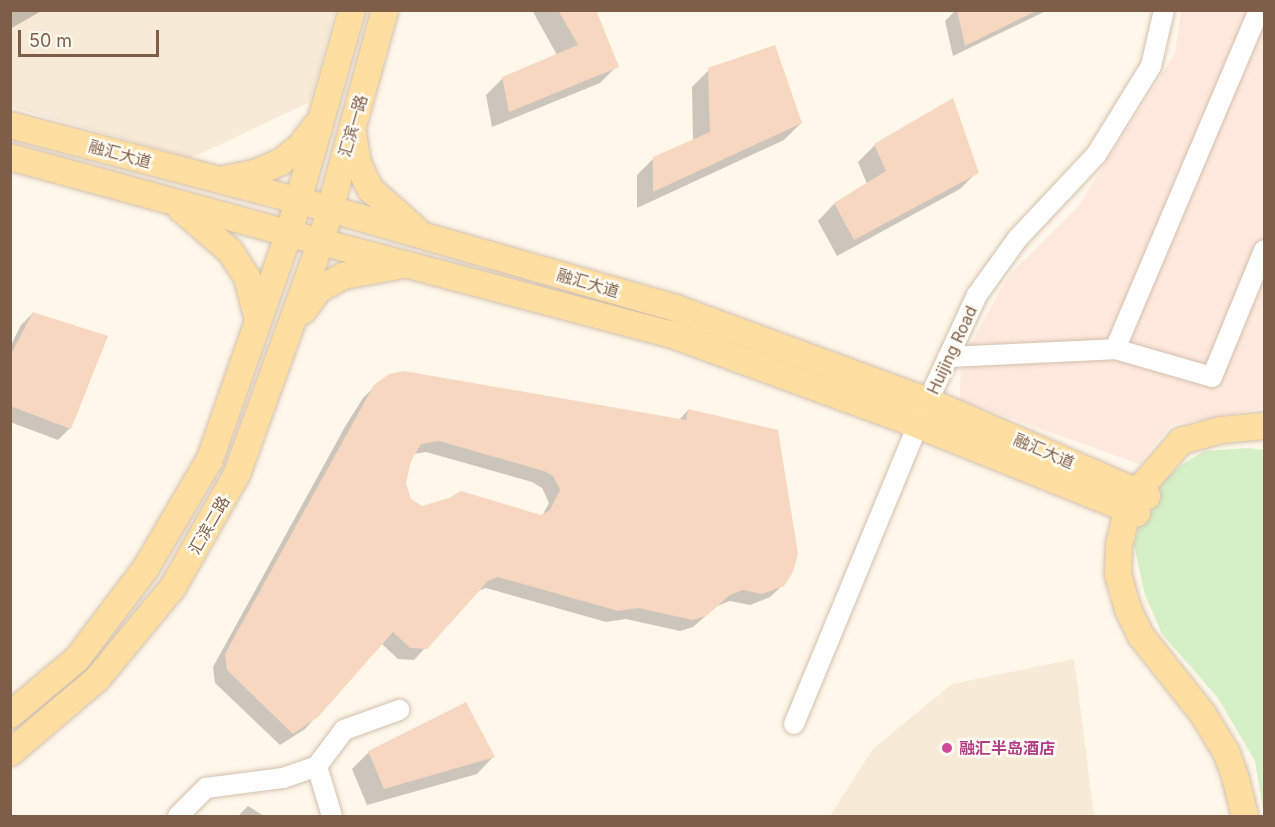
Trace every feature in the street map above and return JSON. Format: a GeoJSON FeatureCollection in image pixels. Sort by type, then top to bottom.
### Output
{"type":"FeatureCollection","features":[{"type":"Feature","properties":{"kind":"main road","name":"汇滨一路"},"geometry":{"type":"LineString","coordinates":[[289,233],[352,10]]}},
{"type":"Feature","properties":{"kind":"main road","name":"汇滨一路"},"geometry":{"type":"LineString","coordinates":[[321,243],[385,10]]}},
{"type":"Feature","properties":{"kind":"main road"},"geometry":{"type":"LineString","coordinates":[[221,180],[255,173],[281,162],[301,146],[322,117]]}},
{"type":"Feature","properties":{"kind":"main road","name":"融汇大道"},"geometry":{"type":"LineString","coordinates":[[10,125],[299,200],[675,308],[928,401],[1138,502]]}},
{"type":"Feature","properties":{"kind":"main road"},"geometry":{"type":"LineString","coordinates":[[352,128],[358,164],[370,189],[422,235]]}},
{"type":"Feature","properties":{"kind":"main road","name":"融汇大道"},"geometry":{"type":"LineString","coordinates":[[10,157],[321,243],[409,264],[670,334],[918,425],[1138,502]]}},
{"type":"Feature","properties":{"kind":"main road"},"geometry":{"type":"LineString","coordinates":[[171,201],[205,226],[230,251],[247,277],[258,320]]}},
{"type":"Feature","properties":{"kind":"main road","name":"汇滨二路"},"geometry":{"type":"LineString","coordinates":[[10,715],[77,658],[146,568],[210,459],[289,233]]}},
{"type":"Feature","properties":{"kind":"main road","name":"汇滨二路"},"geometry":{"type":"LineString","coordinates":[[10,753],[98,678],[173,587],[237,474],[294,323],[321,243]]}},
{"type":"Feature","properties":{"kind":"main road"},"geometry":{"type":"LineString","coordinates":[[294,323],[318,290],[343,276],[409,264]]}},
{"type":"Feature","properties":{"kind":"main road"},"geometry":{"type":"LineString","coordinates":[[1245,816],[1236,779],[1226,752],[1203,714],[1141,636],[1128,609],[1119,575],[1119,545],[1138,502],[1181,441],[1221,430],[1264,426]]}},
{"type":"Feature","properties":{"kind":"main road"},"geometry":{"type":"LineString","coordinates":[[1258,816],[1249,779],[1236,747],[1214,710],[1151,634],[1136,603],[1128,573],[1128,546],[1138,502],[1190,449],[1264,443]]}},
{"type":"Feature","properties":{"kind":"street","name":"Huijing Road"},"geometry":{"type":"LineString","coordinates":[[794,724],[928,401],[977,295],[1018,238],[1096,155],[1151,66],[1164,10]]}},
{"type":"Feature","properties":{"kind":"street"},"geometry":{"type":"LineString","coordinates":[[1115,349],[1258,10]]}},
{"type":"Feature","properties":{"kind":"street"},"geometry":{"type":"LineString","coordinates":[[948,357],[1115,349],[1212,377],[1264,250]]}},
{"type":"Feature","properties":{"kind":"street"},"geometry":{"type":"LineString","coordinates":[[178,816],[206,788],[283,778],[317,766],[344,730],[399,710]]}},
{"type":"Feature","properties":{"kind":"street"},"geometry":{"type":"LineString","coordinates":[[317,766],[332,816]]}},
{"type":"Feature","properties":{"kind":"shaded area"},"geometry":{"type":"Polygon","coordinates":[[[10,11],[335,11],[310,102],[191,158],[11,107],[10,11]]]}},
{"type":"Feature","properties":{"kind":"shaded area"},"geometry":{"type":"Polygon","coordinates":[[[1181,11],[1264,11],[1264,408],[1171,425],[1139,464],[960,400],[961,361],[1009,275],[1079,205],[1175,53],[1181,11]]]}},
{"type":"Feature","properties":{"kind":"shaded area"},"geometry":{"type":"Polygon","coordinates":[[[1074,659],[1094,816],[830,816],[873,749],[952,684],[1074,659]]]}},
{"type":"Feature","properties":{"kind":"green space"},"geometry":{"type":"Polygon","coordinates":[[[1248,448],[1264,450],[1264,816],[1255,761],[1218,698],[1162,634],[1145,595],[1134,545],[1141,518],[1161,484],[1180,466],[1204,451],[1248,448]]]}},
{"type":"Feature","properties":{"kind":"building"},"geometry":{"type":"Polygon","coordinates":[[[558,10],[596,10],[619,67],[509,112],[502,77],[578,45],[558,10]]]}},
{"type":"Feature","properties":{"kind":"building"},"geometry":{"type":"Polygon","coordinates":[[[957,10],[1038,10],[965,46],[957,10]]]}},
{"type":"Feature","properties":{"kind":"building"},"geometry":{"type":"Polygon","coordinates":[[[775,45],[802,123],[653,192],[653,157],[710,132],[708,68],[775,45]]]}},
{"type":"Feature","properties":{"kind":"building"},"geometry":{"type":"Polygon","coordinates":[[[953,98],[979,173],[854,240],[834,203],[886,171],[874,144],[953,98]]]}},
{"type":"Feature","properties":{"kind":"building"},"geometry":{"type":"Polygon","coordinates":[[[33,312],[108,336],[71,429],[10,406],[10,356],[33,312]]]}},
{"type":"Feature","properties":{"kind":"building"},"geometry":{"type":"Polygon","coordinates":[[[404,371],[686,420],[688,409],[778,430],[798,554],[793,572],[784,586],[762,594],[743,590],[730,595],[706,616],[693,620],[638,608],[618,611],[498,577],[488,581],[427,649],[410,648],[393,632],[318,717],[293,734],[227,670],[225,654],[374,385],[389,374],[404,371]],[[439,441],[421,444],[411,461],[406,483],[411,499],[422,506],[449,498],[461,491],[541,515],[550,510],[560,490],[553,476],[544,471],[439,441]]]}},
{"type":"Feature","properties":{"kind":"building"},"geometry":{"type":"Polygon","coordinates":[[[466,702],[495,757],[384,789],[368,751],[466,702]]]}},
{"type":"Feature","properties":{"kind":"place","name":"融汇半岛酒店"},"geometry":{"type":"Point","coordinates":[947,748]}}]}
